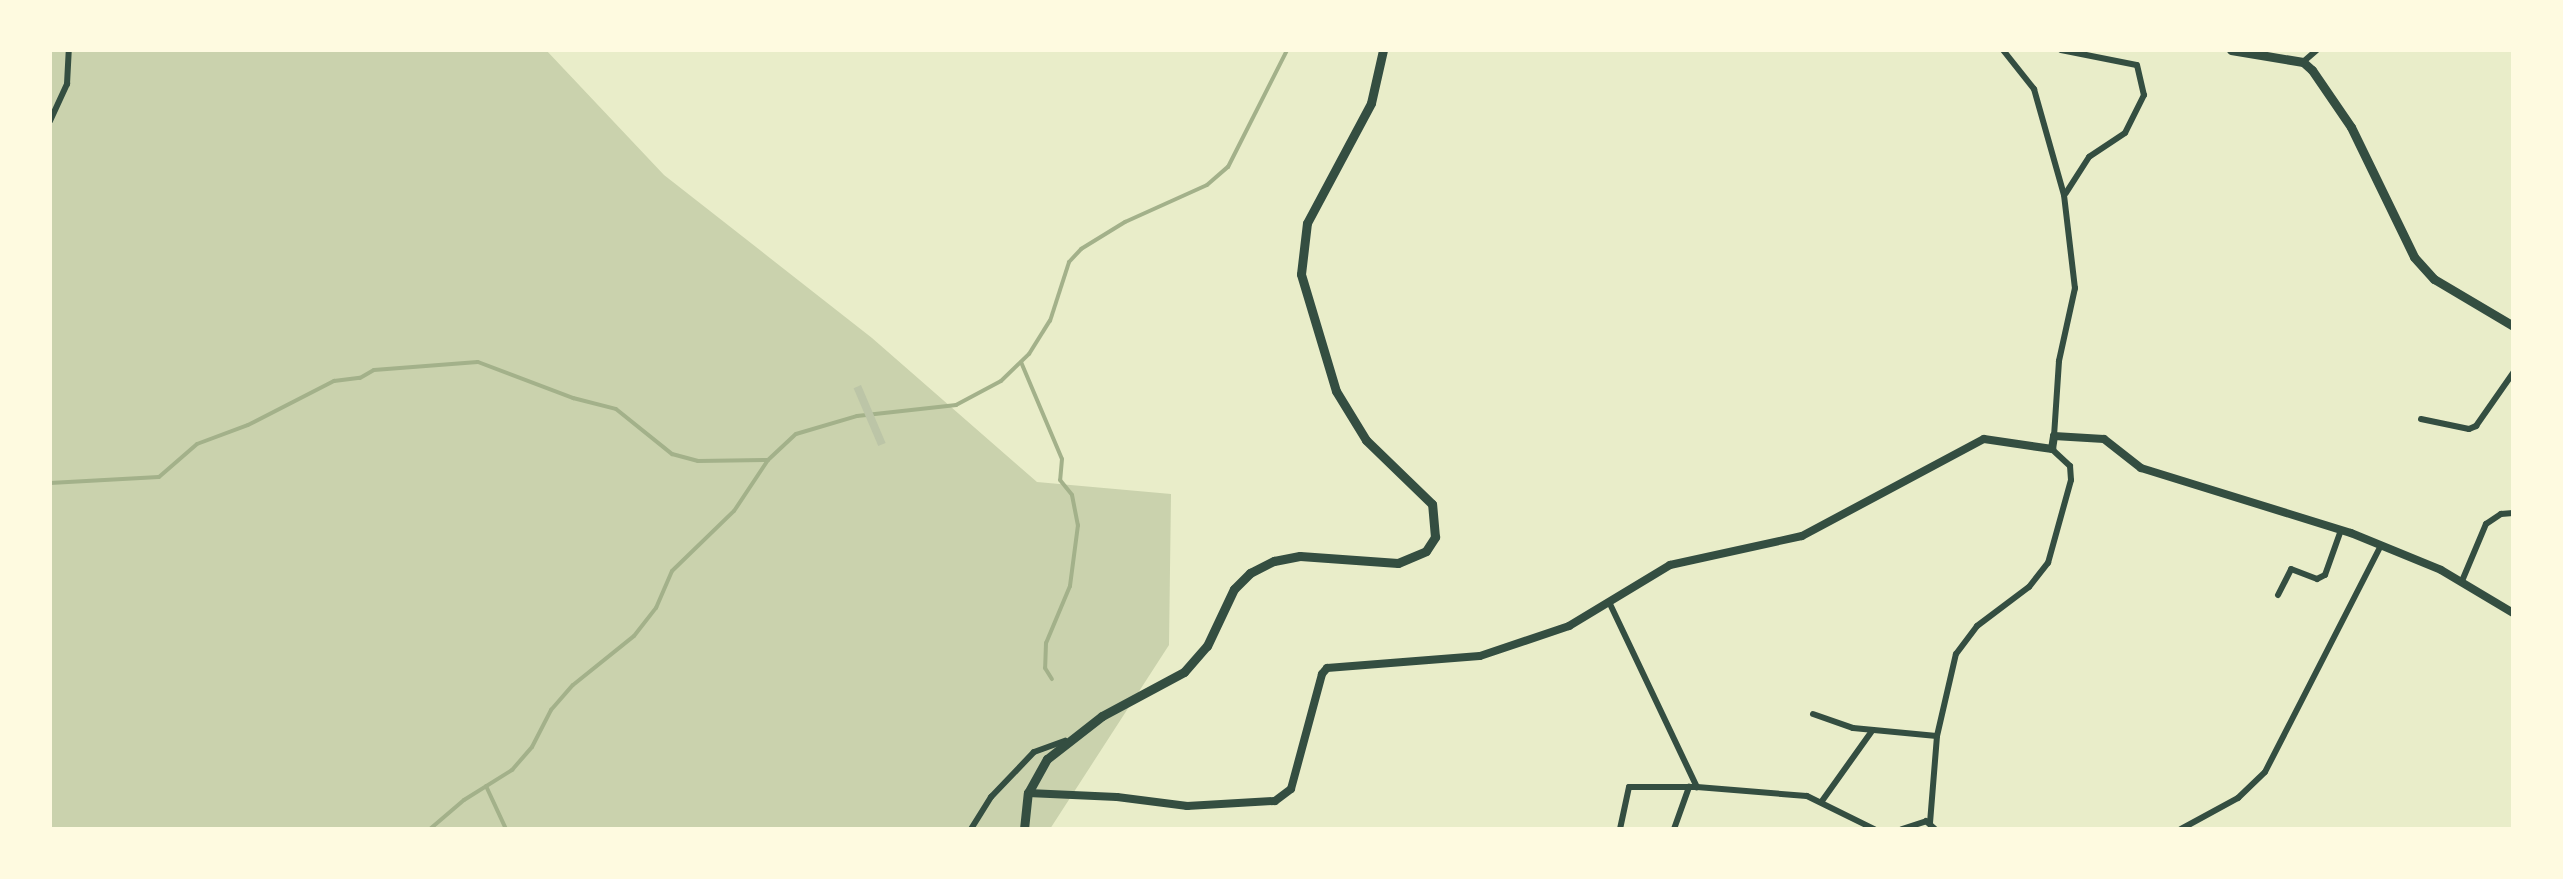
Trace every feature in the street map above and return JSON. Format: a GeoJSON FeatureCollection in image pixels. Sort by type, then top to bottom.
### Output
{"type":"FeatureCollection","features":[{"type":"Feature","properties":{"kind":"main road"},"geometry":{"type":"LineString","coordinates":[[1024,829],[1028,793],[1039,769],[1066,741],[1184,672],[1206,646],[1234,589],[1263,566],[1300,556],[1398,563],[1426,551],[1434,537],[1432,504],[1366,440],[1336,390],[1301,274],[1306,223],[1371,103],[1384,50]]}},
{"type":"Feature","properties":{"kind":"main road"},"geometry":{"type":"LineString","coordinates":[[2231,50],[2303,62],[2326,84],[2414,256],[2434,279],[2513,326]]}},
{"type":"Feature","properties":{"kind":"street"},"geometry":{"type":"LineString","coordinates":[[50,121],[67,84],[69,50]]}},
{"type":"Feature","properties":{"kind":"street"},"geometry":{"type":"LineString","coordinates":[[2003,50],[2034,89],[2064,195],[2075,288],[2059,360],[2052,449]]}},
{"type":"Feature","properties":{"kind":"street"},"geometry":{"type":"LineString","coordinates":[[2061,50],[2133,63],[2143,76],[2144,94],[2125,134],[2089,157],[2064,195]]}},
{"type":"Feature","properties":{"kind":"street"},"geometry":{"type":"LineString","coordinates":[[2303,62],[2317,50]]}},
{"type":"Feature","properties":{"kind":"street"},"geometry":{"type":"LineString","coordinates":[[2421,419],[2468,429],[2476,426],[2513,372]]}},
{"type":"Feature","properties":{"kind":"street"},"geometry":{"type":"LineString","coordinates":[[2054,436],[2104,439],[2142,468],[2381,545],[2462,582],[2513,612]]}},
{"type":"Feature","properties":{"kind":"street"},"geometry":{"type":"LineString","coordinates":[[1028,793],[1186,806],[1275,800],[1291,789],[1325,669],[1480,656],[1570,626],[1670,565],[1802,536],[1972,444],[2002,440],[2052,449],[2070,466],[2072,480],[2048,563],[2030,587],[1994,610],[1961,645],[1953,660],[1937,736],[1932,826],[1902,829]]}},
{"type":"Feature","properties":{"kind":"street"},"geometry":{"type":"LineString","coordinates":[[2462,582],[2486,524],[2513,513]]}},
{"type":"Feature","properties":{"kind":"street"},"geometry":{"type":"LineString","coordinates":[[2278,594],[2292,570],[2317,578],[2326,575],[2341,530]]}},
{"type":"Feature","properties":{"kind":"street"},"geometry":{"type":"LineString","coordinates":[[2181,829],[2238,798],[2264,772],[2381,545]]}},
{"type":"Feature","properties":{"kind":"street"},"geometry":{"type":"LineString","coordinates":[[1610,604],[1693,787],[1674,829]]}},
{"type":"Feature","properties":{"kind":"street"},"geometry":{"type":"LineString","coordinates":[[1813,714],[1872,731],[1937,736]]}},
{"type":"Feature","properties":{"kind":"street"},"geometry":{"type":"LineString","coordinates":[[1822,800],[1872,731]]}},
{"type":"Feature","properties":{"kind":"street"},"geometry":{"type":"LineString","coordinates":[[971,829],[991,797],[1034,752],[1066,741]]}},
{"type":"Feature","properties":{"kind":"street"},"geometry":{"type":"LineString","coordinates":[[1620,829],[1628,787],[1693,787],[1822,800],[1874,829]]}},
{"type":"Feature","properties":{"kind":"green space"},"geometry":{"type":"Polygon","coordinates":[[[50,50],[546,50],[664,175],[872,338],[1037,482],[1171,494],[1169,645],[1050,829],[50,829],[50,50]]]}},
{"type":"Feature","properties":{"kind":"building"},"geometry":{"type":"Polygon","coordinates":[[[861,385],[886,443],[878,446],[854,388],[861,385]]]}},
{"type":"Feature","properties":{"kind":"waterway"},"geometry":{"type":"LineString","coordinates":[[430,829],[464,800],[512,770],[532,747],[551,710],[573,685],[634,636],[656,608],[672,571],[734,511],[768,460],[796,434],[857,416],[956,405],[1001,381],[1029,354],[1050,321],[1069,262],[1081,249],[1125,222],[1207,185],[1228,167],[1287,50]]}},
{"type":"Feature","properties":{"kind":"waterway"},"geometry":{"type":"LineString","coordinates":[[50,483],[159,477],[197,444],[248,425],[334,381],[360,378],[374,370],[478,362],[573,398],[616,409],[672,454],[698,461],[768,460]]}},
{"type":"Feature","properties":{"kind":"waterway"},"geometry":{"type":"LineString","coordinates":[[1021,362],[1062,459],[1060,480],[1072,495],[1078,525],[1070,586],[1046,643],[1045,668],[1052,679]]}},
{"type":"Feature","properties":{"kind":"waterway"},"geometry":{"type":"LineString","coordinates":[[486,786],[506,829]]}}]}
